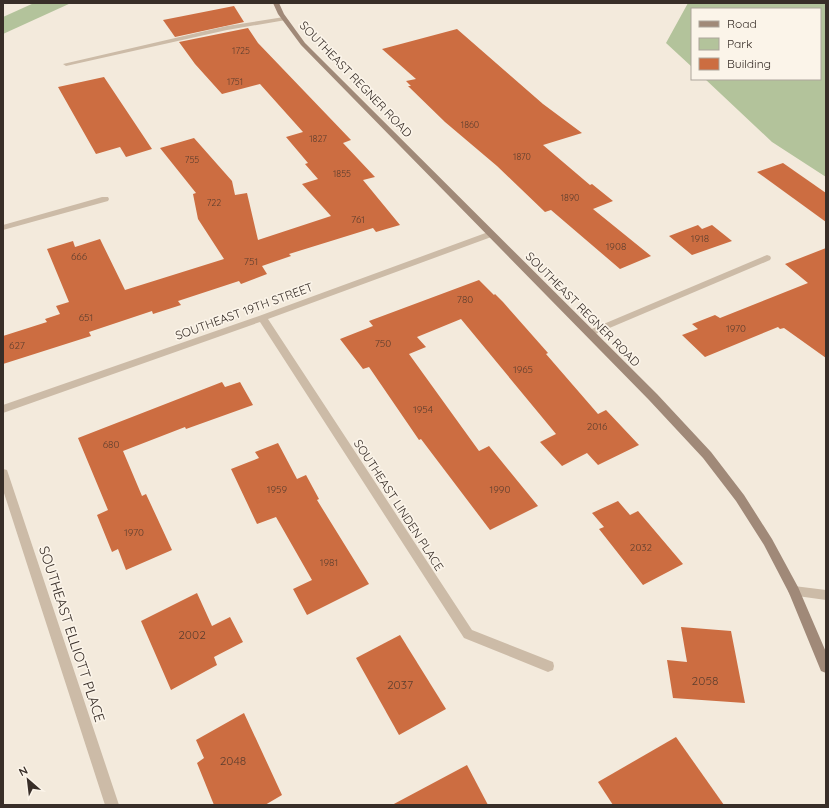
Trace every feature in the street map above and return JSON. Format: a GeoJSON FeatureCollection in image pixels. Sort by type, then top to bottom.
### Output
{"type":"FeatureCollection","features":[{"type":"Feature","properties":{"kind":"street","name":"SOUTHEAST REGNER ROAD"},"geometry":{"type":"LineString","coordinates":[[276,3],[284,19],[303,44],[653,397],[707,455],[744,504],[768,542],[794,591],[826,667]]}},
{"type":"Feature","properties":{"kind":"street"},"geometry":{"type":"LineString","coordinates":[[66,64],[227,28],[284,19]]}},
{"type":"Feature","properties":{"kind":"street"},"geometry":{"type":"LineString","coordinates":[[3,228],[105,199]]}},
{"type":"Feature","properties":{"kind":"street","name":"SOUTHEAST 19TH STREET"},"geometry":{"type":"LineString","coordinates":[[3,409],[262,318],[491,234]]}},
{"type":"Feature","properties":{"kind":"street"},"geometry":{"type":"LineString","coordinates":[[590,333],[767,258]]}},
{"type":"Feature","properties":{"kind":"street","name":"SOUTHEAST LINDEN PLACE"},"geometry":{"type":"LineString","coordinates":[[262,318],[468,634],[548,666]]}},
{"type":"Feature","properties":{"kind":"street","name":"SOUTHEAST ELLIOTT PLACE"},"geometry":{"type":"LineString","coordinates":[[3,473],[112,805]]}},
{"type":"Feature","properties":{"kind":"street"},"geometry":{"type":"LineString","coordinates":[[794,591],[826,595]]}},
{"type":"Feature","properties":{"kind":"green space"},"geometry":{"type":"Polygon","coordinates":[[[34,3],[71,3],[3,34],[3,17],[34,3]]]}},
{"type":"Feature","properties":{"kind":"green space"},"geometry":{"type":"Polygon","coordinates":[[[688,3],[826,3],[826,177],[772,142],[706,80],[821,80],[821,8],[691,8],[691,66],[666,43],[688,3]]]}},
{"type":"Feature","properties":{"kind":"building"},"geometry":{"type":"Polygon","coordinates":[[[234,6],[244,22],[175,37],[163,20],[234,6]]]}},
{"type":"Feature","properties":{"kind":"building"},"geometry":{"type":"Polygon","coordinates":[[[248,28],[258,43],[351,140],[343,143],[375,177],[363,180],[400,225],[376,232],[373,228],[289,254],[291,256],[262,266],[267,274],[241,284],[239,281],[178,301],[181,305],[153,314],[152,311],[89,332],[91,336],[3,364],[3,336],[47,322],[45,319],[60,314],[56,306],[69,302],[47,249],[73,241],[75,247],[100,239],[125,290],[224,259],[198,219],[193,194],[196,193],[160,148],[194,138],[232,181],[235,195],[247,193],[258,240],[331,216],[302,184],[318,179],[305,164],[308,163],[286,137],[303,132],[260,84],[222,94],[195,64],[179,42],[248,28]]]}},
{"type":"Feature","properties":{"kind":"building"},"geometry":{"type":"Polygon","coordinates":[[[457,29],[543,104],[582,133],[543,145],[590,185],[592,184],[613,201],[593,209],[651,256],[620,269],[551,210],[545,212],[497,166],[445,122],[408,86],[411,86],[406,81],[416,79],[382,49],[457,29]]]}},
{"type":"Feature","properties":{"kind":"building"},"geometry":{"type":"Polygon","coordinates":[[[104,77],[152,149],[126,157],[120,147],[96,154],[58,87],[104,77]]]}},
{"type":"Feature","properties":{"kind":"building"},"geometry":{"type":"Polygon","coordinates":[[[783,163],[826,193],[826,222],[757,172],[783,163]]]}},
{"type":"Feature","properties":{"kind":"building"},"geometry":{"type":"Polygon","coordinates":[[[698,225],[702,229],[712,225],[732,241],[692,255],[669,236],[698,225]]]}},
{"type":"Feature","properties":{"kind":"building"},"geometry":{"type":"Polygon","coordinates":[[[826,248],[826,358],[784,328],[780,329],[778,327],[705,357],[682,335],[698,329],[692,324],[715,315],[720,318],[808,283],[785,264],[826,248]]]}},
{"type":"Feature","properties":{"kind":"building"},"geometry":{"type":"Polygon","coordinates":[[[479,280],[503,302],[548,353],[546,354],[598,414],[606,410],[639,445],[598,465],[587,453],[562,466],[540,442],[556,434],[461,319],[417,337],[426,347],[409,354],[479,451],[489,446],[538,506],[490,530],[421,439],[419,440],[369,367],[363,369],[340,339],[373,326],[369,321],[479,280]]]}},
{"type":"Feature","properties":{"kind":"building"},"geometry":{"type":"Polygon","coordinates":[[[222,382],[225,387],[240,382],[253,405],[186,429],[185,427],[123,451],[142,496],[146,494],[172,550],[126,570],[118,549],[112,552],[97,515],[108,510],[78,438],[222,382]]]}},
{"type":"Feature","properties":{"kind":"building"},"geometry":{"type":"Polygon","coordinates":[[[278,443],[297,479],[306,475],[319,499],[317,500],[369,584],[307,615],[293,589],[312,580],[276,517],[257,524],[231,469],[259,458],[255,452],[278,443]]]}},
{"type":"Feature","properties":{"kind":"building"},"geometry":{"type":"Polygon","coordinates":[[[618,501],[630,515],[638,511],[683,564],[643,585],[599,529],[604,527],[592,513],[618,501]]]}},
{"type":"Feature","properties":{"kind":"building"},"geometry":{"type":"Polygon","coordinates":[[[197,593],[212,626],[230,617],[243,642],[214,657],[217,665],[171,690],[141,621],[197,593]]]}},
{"type":"Feature","properties":{"kind":"building"},"geometry":{"type":"Polygon","coordinates":[[[681,627],[731,631],[745,703],[673,698],[667,660],[687,662],[681,627]]]}},
{"type":"Feature","properties":{"kind":"building"},"geometry":{"type":"Polygon","coordinates":[[[400,635],[446,709],[399,735],[356,658],[400,635]]]}},
{"type":"Feature","properties":{"kind":"building"},"geometry":{"type":"Polygon","coordinates":[[[244,713],[282,795],[265,805],[214,805],[197,763],[204,758],[196,740],[244,713]]]}},
{"type":"Feature","properties":{"kind":"building"},"geometry":{"type":"Polygon","coordinates":[[[676,737],[724,805],[613,805],[598,782],[676,737]]]}},
{"type":"Feature","properties":{"kind":"building"},"geometry":{"type":"Polygon","coordinates":[[[467,765],[488,805],[392,805],[467,765]]]}}]}
